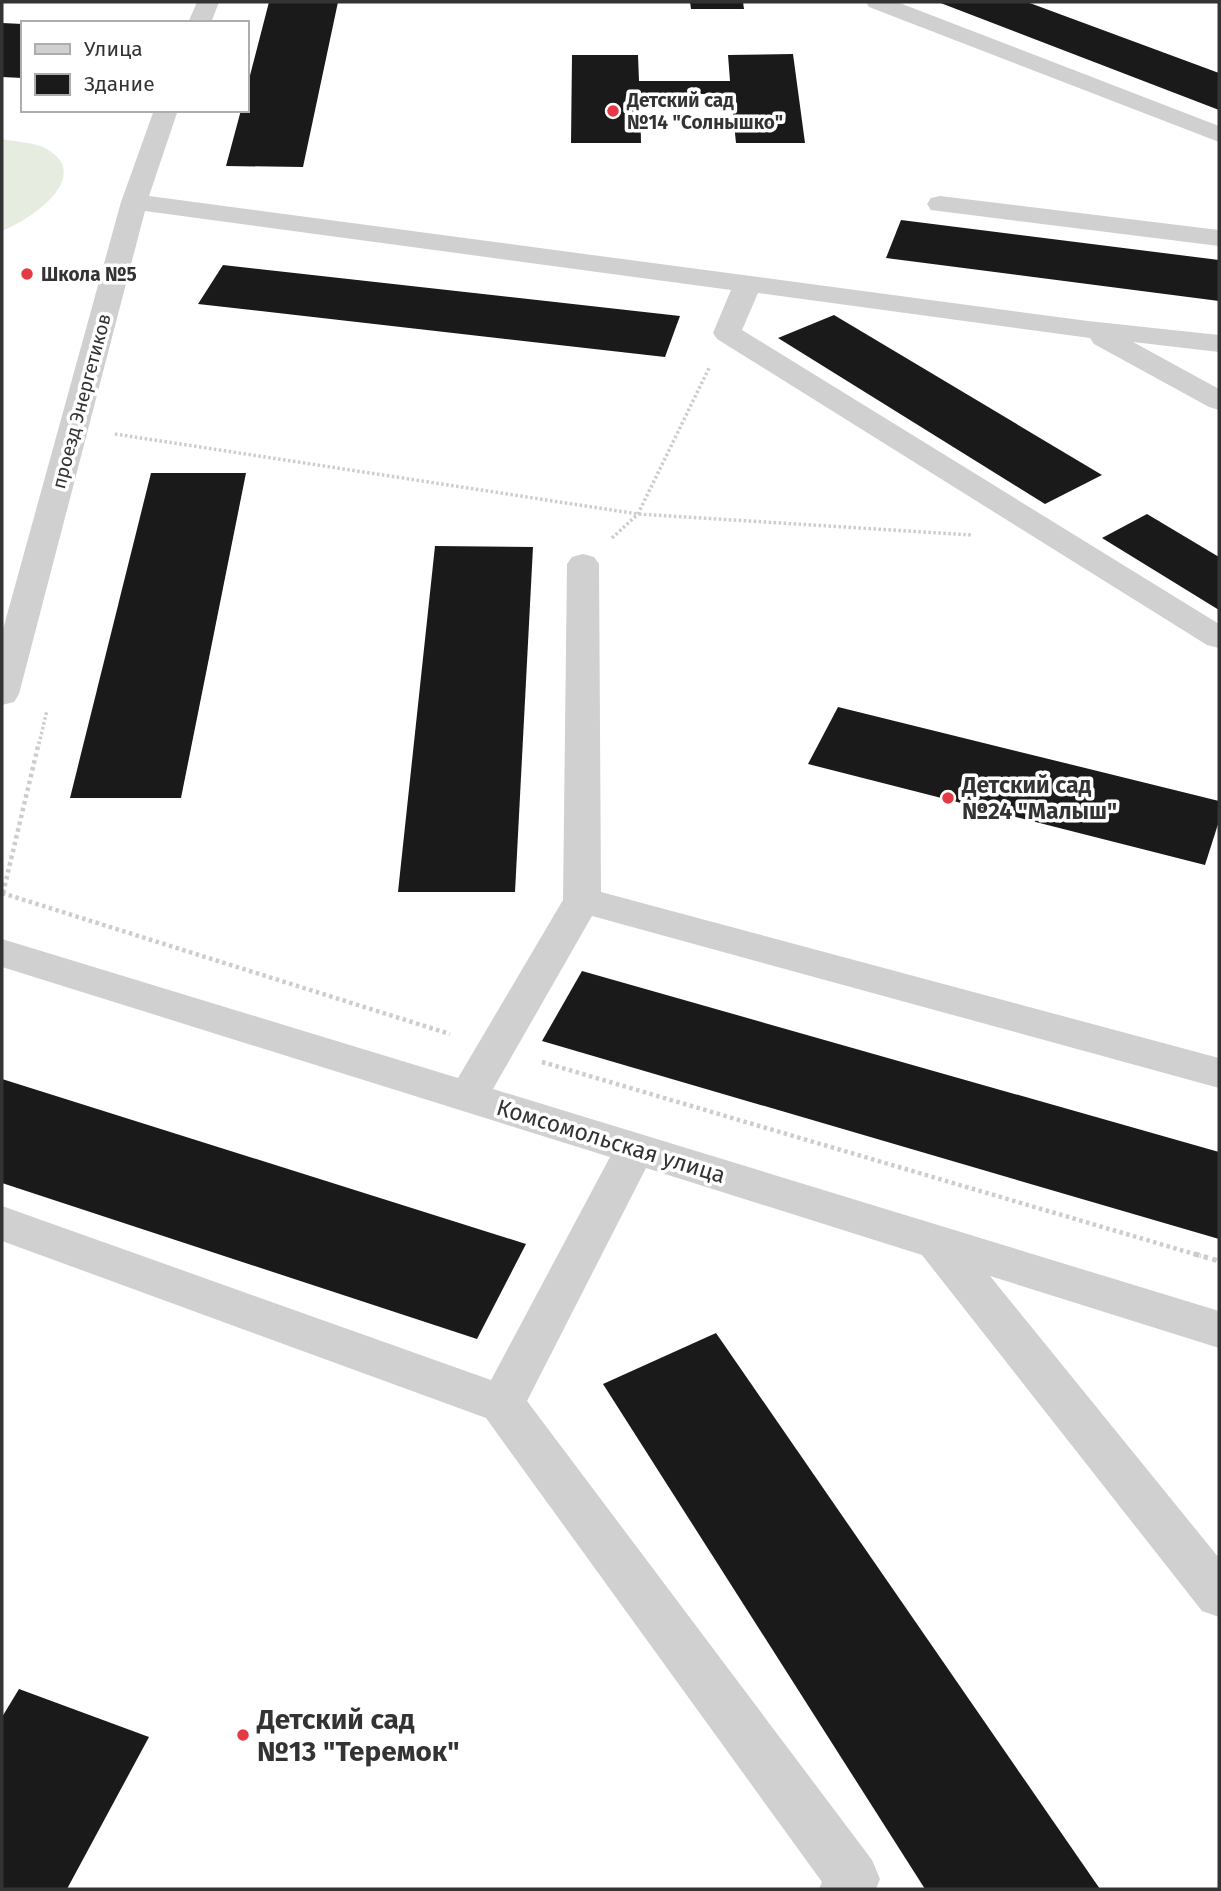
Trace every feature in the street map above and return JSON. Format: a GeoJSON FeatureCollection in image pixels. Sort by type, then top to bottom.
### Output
{"type":"FeatureCollection","features":[{"type":"Feature","properties":{"kind":"street"},"geometry":{"type":"LineString","coordinates":[[199,21],[208,2]]}},
{"type":"Feature","properties":{"kind":"street"},"geometry":{"type":"LineString","coordinates":[[877,2],[1219,135]]}},
{"type":"Feature","properties":{"kind":"street","name":"проезд Энергетиков"},"geometry":{"type":"LineString","coordinates":[[2,694],[134,202],[165,112]]}},
{"type":"Feature","properties":{"kind":"street"},"geometry":{"type":"LineString","coordinates":[[134,202],[1088,329],[1219,343]]}},
{"type":"Feature","properties":{"kind":"street"},"geometry":{"type":"LineString","coordinates":[[940,204],[1219,238]]}},
{"type":"Feature","properties":{"kind":"street"},"geometry":{"type":"LineString","coordinates":[[748,283],[727,332],[1219,638]]}},
{"type":"Feature","properties":{"kind":"street"},"geometry":{"type":"LineString","coordinates":[[1088,329],[1219,401]]}},
{"type":"Feature","properties":{"kind":"street"},"geometry":{"type":"LineString","coordinates":[[468,1097],[498,1050],[582,900],[583,564]]}},
{"type":"Feature","properties":{"kind":"street"},"geometry":{"type":"LineString","coordinates":[[582,900],[1219,1073]]}},
{"type":"Feature","properties":{"kind":"street","name":"Комсомольская улица"},"geometry":{"type":"LineString","coordinates":[[2,953],[1219,1329]]}},
{"type":"Feature","properties":{"kind":"street"},"geometry":{"type":"LineString","coordinates":[[502,1404],[636,1149]]}},
{"type":"Feature","properties":{"kind":"street"},"geometry":{"type":"LineString","coordinates":[[2,1223],[502,1404],[853,1879],[846,1889]]}},
{"type":"Feature","properties":{"kind":"street"},"geometry":{"type":"LineString","coordinates":[[936,1241],[1219,1595]]}},
{"type":"Feature","properties":{"kind":"path"},"geometry":{"type":"LineString","coordinates":[[583,564],[638,514],[727,332]]}},
{"type":"Feature","properties":{"kind":"path"},"geometry":{"type":"LineString","coordinates":[[115,434],[638,514],[981,536]]}},
{"type":"Feature","properties":{"kind":"path"},"geometry":{"type":"LineString","coordinates":[[2,893],[498,1050],[1219,1261]]}},
{"type":"Feature","properties":{"kind":"shaded area"},"geometry":{"type":"Polygon","coordinates":[[[2,139],[45,148],[59,159],[64,171],[61,184],[53,196],[28,217],[2,231],[2,139]]]}},
{"type":"Feature","properties":{"kind":"building"},"geometry":{"type":"Polygon","coordinates":[[[269,2],[338,2],[303,167],[226,166],[240,112],[248,112],[248,83],[269,2]]]}},
{"type":"Feature","properties":{"kind":"building"},"geometry":{"type":"Polygon","coordinates":[[[690,2],[743,2],[744,9],[691,9],[690,2]]]}},
{"type":"Feature","properties":{"kind":"building"},"geometry":{"type":"Polygon","coordinates":[[[938,2],[1027,2],[1219,73],[1219,110],[938,2]]]}},
{"type":"Feature","properties":{"kind":"building"},"geometry":{"type":"Polygon","coordinates":[[[2,23],[21,24],[21,78],[2,77],[2,23]]]}},
{"type":"Feature","properties":{"kind":"building"},"geometry":{"type":"Polygon","coordinates":[[[793,54],[805,143],[736,143],[731,94],[640,94],[641,143],[571,143],[572,55],[638,55],[639,81],[730,81],[728,55],[793,54]]]}},
{"type":"Feature","properties":{"kind":"building"},"geometry":{"type":"Polygon","coordinates":[[[901,220],[1219,260],[1219,301],[886,258],[901,220]]]}},
{"type":"Feature","properties":{"kind":"building"},"geometry":{"type":"Polygon","coordinates":[[[223,265],[680,316],[665,357],[198,304],[223,265]]]}},
{"type":"Feature","properties":{"kind":"building"},"geometry":{"type":"Polygon","coordinates":[[[834,315],[1102,475],[1045,504],[778,338],[834,315]]]}},
{"type":"Feature","properties":{"kind":"building"},"geometry":{"type":"Polygon","coordinates":[[[151,473],[246,473],[181,798],[70,798],[151,473]]]}},
{"type":"Feature","properties":{"kind":"building"},"geometry":{"type":"Polygon","coordinates":[[[1147,514],[1219,557],[1219,610],[1102,538],[1147,514]]]}},
{"type":"Feature","properties":{"kind":"building"},"geometry":{"type":"Polygon","coordinates":[[[435,546],[533,547],[515,892],[398,892],[435,546]]]}},
{"type":"Feature","properties":{"kind":"building"},"geometry":{"type":"Polygon","coordinates":[[[838,707],[1219,801],[1219,821],[1205,865],[808,764],[838,707]]]}},
{"type":"Feature","properties":{"kind":"building"},"geometry":{"type":"Polygon","coordinates":[[[582,971],[1219,1152],[1219,1239],[542,1041],[582,971]]]}},
{"type":"Feature","properties":{"kind":"building"},"geometry":{"type":"Polygon","coordinates":[[[2,1079],[526,1244],[477,1339],[2,1183],[2,1079]]]}},
{"type":"Feature","properties":{"kind":"building"},"geometry":{"type":"Polygon","coordinates":[[[716,1333],[1100,1889],[925,1889],[603,1384],[716,1333]]]}},
{"type":"Feature","properties":{"kind":"building"},"geometry":{"type":"Polygon","coordinates":[[[19,1689],[149,1737],[67,1889],[2,1889],[2,1717],[19,1689]]]}},
{"type":"Feature","properties":{"kind":"place","name":"Детский сад №14 \"Солнышко\""},"geometry":{"type":"Point","coordinates":[613,111]}},
{"type":"Feature","properties":{"kind":"place","name":"Школа №5"},"geometry":{"type":"Point","coordinates":[27,274]}},
{"type":"Feature","properties":{"kind":"place","name":"Детский сад №24 \"Малыш\""},"geometry":{"type":"Point","coordinates":[948,798]}},
{"type":"Feature","properties":{"kind":"place","name":"Детский сад №13 \"Теремок\""},"geometry":{"type":"Point","coordinates":[243,1735]}}]}
